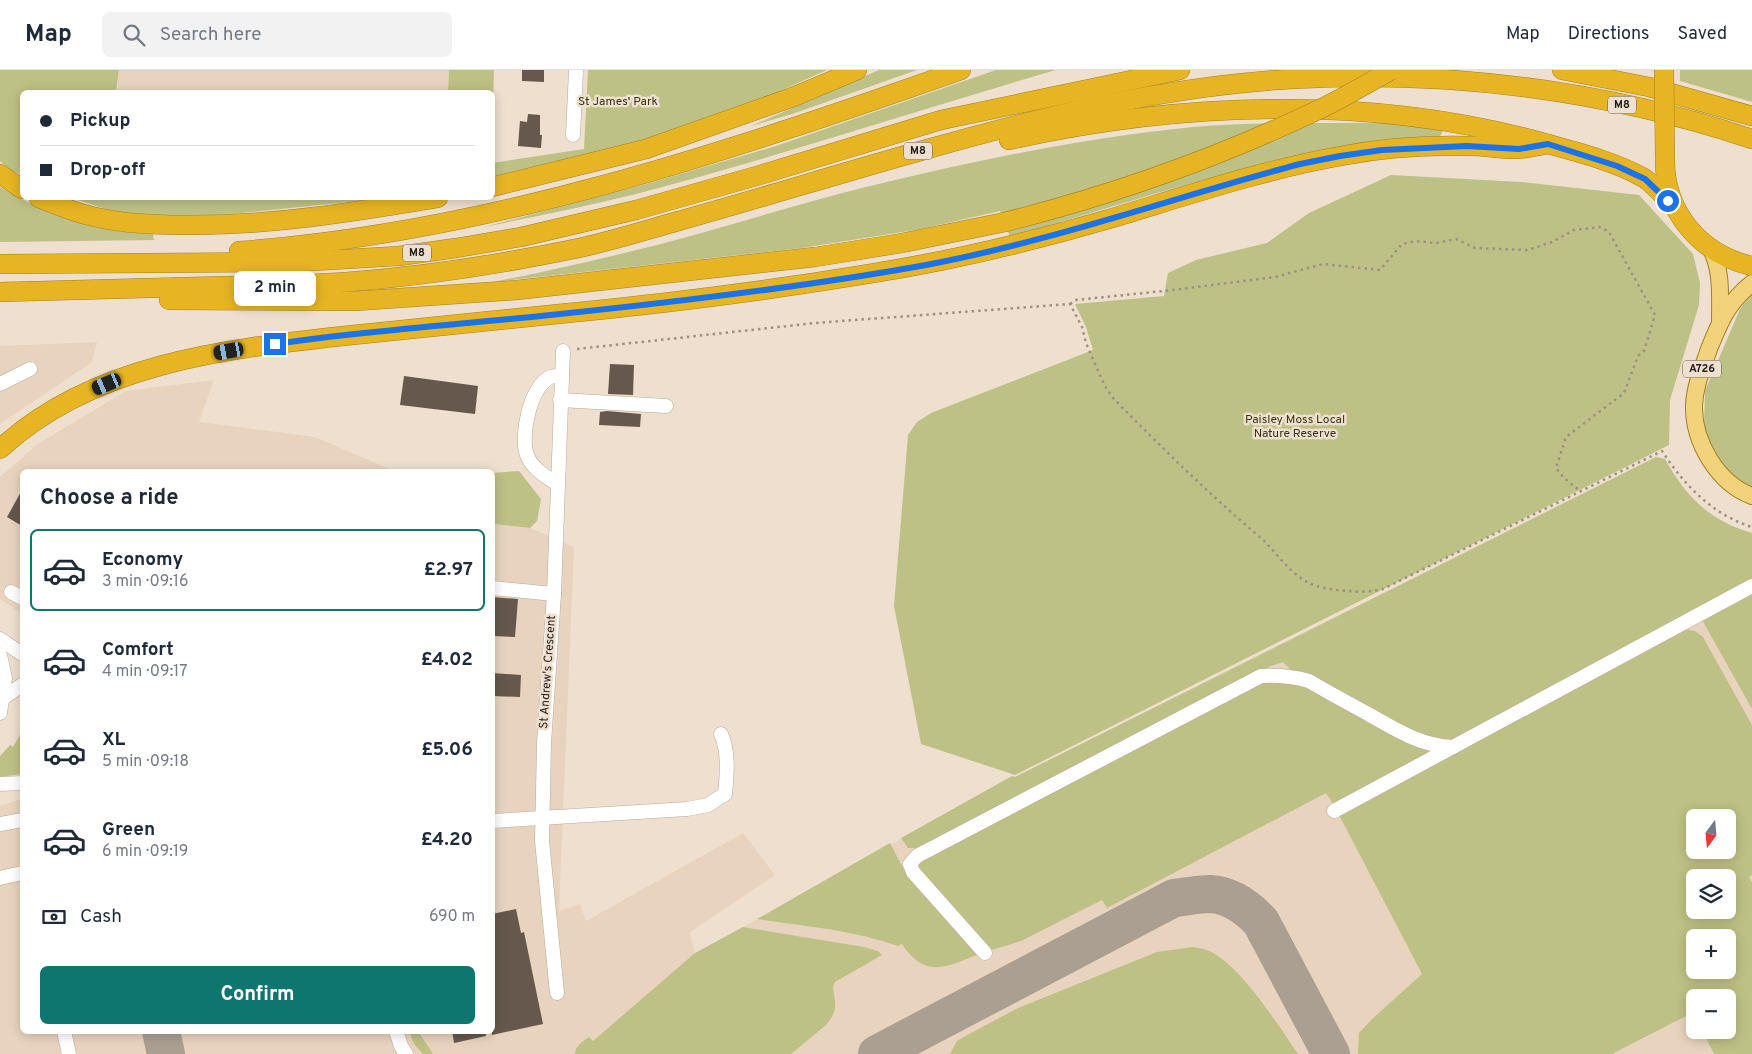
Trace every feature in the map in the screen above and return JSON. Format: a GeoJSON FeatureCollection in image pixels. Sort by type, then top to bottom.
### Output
{"type":"FeatureCollection","features":[{"type":"Feature","properties":{"kind":"highway"},"geometry":{"type":"LineString","coordinates":[[495,186],[646,149],[794,97],[858,70]]}},
{"type":"Feature","properties":{"kind":"highway","name":"M8"},"geometry":{"type":"LineString","coordinates":[[65,263],[295,247],[422,228],[479,216],[583,190],[766,138],[962,70]]}},
{"type":"Feature","properties":{"kind":"highway","name":"M8"},"geometry":{"type":"LineString","coordinates":[[0,264],[329,261],[399,256],[521,237],[582,224],[695,194],[1061,84],[1120,70]]}},
{"type":"Feature","properties":{"kind":"highway","name":"M8"},"geometry":{"type":"LineString","coordinates":[[941,120],[1180,70]]}},
{"type":"Feature","properties":{"kind":"highway"},"geometry":{"type":"LineString","coordinates":[[0,297],[293,302],[418,298],[517,290],[815,257],[902,243],[1005,222],[1071,205],[1164,175],[1265,134],[1320,109],[1391,70]]}},
{"type":"Feature","properties":{"kind":"highway","name":"M8"},"geometry":{"type":"LineString","coordinates":[[1562,70],[1649,87],[1752,116]]}},
{"type":"Feature","properties":{"kind":"highway"},"geometry":{"type":"LineString","coordinates":[[1664,70],[1665,158],[1668,187],[1676,209]]}},
{"type":"Feature","properties":{"kind":"highway","name":"M8"},"geometry":{"type":"LineString","coordinates":[[0,292],[356,282],[446,272],[586,247],[926,149],[1108,105],[1192,90],[1291,79],[1352,77],[1418,78],[1489,82],[1649,110],[1752,139]]}},
{"type":"Feature","properties":{"kind":"highway","name":"M8"},"geometry":{"type":"LineString","coordinates":[[747,202],[1033,135],[1139,118],[1184,113],[1285,110],[1362,112],[1411,116],[1486,129],[1548,144]]}},
{"type":"Feature","properties":{"kind":"highway"},"geometry":{"type":"LineString","coordinates":[[0,449],[28,426],[90,391],[123,377],[157,366],[202,356],[290,342],[723,295],[864,275],[1002,248],[1057,234],[1255,176],[1340,156],[1382,150],[1467,146],[1519,149],[1548,144],[1617,166],[1645,179],[1676,209],[1694,234],[1712,251],[1726,258],[1752,266]]}},
{"type":"Feature","properties":{"kind":"highway"},"geometry":{"type":"LineString","coordinates":[[0,174],[20,188]]}},
{"type":"Feature","properties":{"kind":"highway"},"geometry":{"type":"LineString","coordinates":[[44,200],[57,206],[127,223],[195,226],[254,223],[328,215],[425,200]]}},
{"type":"Feature","properties":{"kind":"main road","name":"A726"},"geometry":{"type":"LineString","coordinates":[[1712,251],[1719,276],[1720,322]]}},
{"type":"Feature","properties":{"kind":"main road","name":"A726"},"geometry":{"type":"LineString","coordinates":[[1752,283],[1735,298],[1720,322],[1696,390],[1695,419],[1701,443],[1718,470],[1737,489],[1752,496]]}},
{"type":"Feature","properties":{"kind":"street"},"geometry":{"type":"LineString","coordinates":[[573,135],[576,70]]}},
{"type":"Feature","properties":{"kind":"street","name":"St Andrew's Crescent"},"geometry":{"type":"LineString","coordinates":[[557,993],[542,841],[542,817],[544,743],[554,594],[563,351]]}},
{"type":"Feature","properties":{"kind":"street"},"geometry":{"type":"LineString","coordinates":[[0,384],[30,368]]}},
{"type":"Feature","properties":{"kind":"street"},"geometry":{"type":"LineString","coordinates":[[557,484],[535,469],[527,455],[525,426],[535,396],[544,382],[551,377],[562,375]]}},
{"type":"Feature","properties":{"kind":"street"},"geometry":{"type":"LineString","coordinates":[[560,400],[666,406]]}},
{"type":"Feature","properties":{"kind":"street"},"geometry":{"type":"LineString","coordinates":[[1334,811],[1752,586]]}},
{"type":"Feature","properties":{"kind":"street"},"geometry":{"type":"LineString","coordinates":[[495,588],[554,594]]}},
{"type":"Feature","properties":{"kind":"street"},"geometry":{"type":"LineString","coordinates":[[0,639],[20,653]]}},
{"type":"Feature","properties":{"kind":"street"},"geometry":{"type":"LineString","coordinates":[[0,655],[5,678],[0,713]]}},
{"type":"Feature","properties":{"kind":"street"},"geometry":{"type":"LineString","coordinates":[[985,953],[913,872],[910,864],[917,856],[1262,676],[1292,676],[1308,682],[1404,734],[1431,744],[1453,747]]}},
{"type":"Feature","properties":{"kind":"street"},"geometry":{"type":"LineString","coordinates":[[3,698],[20,686]]}},
{"type":"Feature","properties":{"kind":"street"},"geometry":{"type":"LineString","coordinates":[[495,821],[687,809],[708,805],[725,794],[725,742],[721,734]]}},
{"type":"Feature","properties":{"kind":"street"},"geometry":{"type":"LineString","coordinates":[[0,784],[20,783]]}},
{"type":"Feature","properties":{"kind":"street"},"geometry":{"type":"LineString","coordinates":[[0,824],[20,820]]}},
{"type":"Feature","properties":{"kind":"street"},"geometry":{"type":"LineString","coordinates":[[0,878],[20,873]]}},
{"type":"Feature","properties":{"kind":"street"},"geometry":{"type":"LineString","coordinates":[[65,1034],[69,1054]]}},
{"type":"Feature","properties":{"kind":"street"},"geometry":{"type":"LineString","coordinates":[[397,1034],[406,1054]]}},
{"type":"Feature","properties":{"kind":"path"},"geometry":{"type":"LineString","coordinates":[[563,351],[815,324],[1070,304],[1076,300],[1172,290],[1275,276],[1323,264],[1380,270],[1402,244],[1415,241],[1436,243],[1456,239],[1475,248],[1528,250],[1552,242],[1574,230],[1600,227],[1609,232],[1655,316],[1644,351],[1638,356],[1624,393],[1566,437],[1556,468],[1564,478],[1580,491]]}},
{"type":"Feature","properties":{"kind":"path"},"geometry":{"type":"LineString","coordinates":[[1070,304],[1082,327],[1098,373],[1113,398],[1183,468],[1236,518],[1263,540],[1296,574],[1310,584],[1366,592],[1383,589],[1662,451],[1688,484],[1708,504],[1730,519],[1752,527]]}},
{"type":"Feature","properties":{"kind":"shaded area"},"geometry":{"type":"Polygon","coordinates":[[[119,70],[449,70],[448,90],[117,90],[119,70]]]}},
{"type":"Feature","properties":{"kind":"shaded area"},"geometry":{"type":"Polygon","coordinates":[[[97,342],[92,362],[0,424],[0,346],[97,342]]]}},
{"type":"Feature","properties":{"kind":"shaded area"},"geometry":{"type":"Polygon","coordinates":[[[214,380],[199,422],[315,437],[389,469],[20,469],[20,613],[0,599],[0,477],[38,444],[126,391],[214,380]]]}},
{"type":"Feature","properties":{"kind":"shaded area"},"geometry":{"type":"Polygon","coordinates":[[[1656,457],[1704,510],[1726,524],[1752,533],[1752,1054],[0,1054],[0,806],[20,800],[20,1034],[495,1034],[495,524],[530,528],[574,547],[559,911],[580,904],[586,921],[743,833],[775,875],[690,932],[695,954],[901,839],[1656,457]]]}},
{"type":"Feature","properties":{"kind":"green space"},"geometry":{"type":"Polygon","coordinates":[[[0,70],[119,70],[116,90],[20,90],[20,174],[9,169],[0,161],[0,70]]]}},
{"type":"Feature","properties":{"kind":"green space"},"geometry":{"type":"Polygon","coordinates":[[[449,70],[494,70],[493,90],[448,90],[449,70]]]}},
{"type":"Feature","properties":{"kind":"green space","name":"St James' Park"},"geometry":{"type":"Polygon","coordinates":[[[588,70],[827,70],[747,106],[619,150],[495,180],[495,163],[584,149],[588,70]]]}},
{"type":"Feature","properties":{"kind":"green space"},"geometry":{"type":"Polygon","coordinates":[[[879,70],[917,70],[792,114],[751,126],[879,70]]]}},
{"type":"Feature","properties":{"kind":"green space"},"geometry":{"type":"Polygon","coordinates":[[[996,70],[1056,70],[685,181],[558,212],[484,227],[646,184],[773,147],[996,70]]]}},
{"type":"Feature","properties":{"kind":"green space"},"geometry":{"type":"Polygon","coordinates":[[[1680,70],[1752,70],[1752,102],[1680,81],[1680,70]]]}},
{"type":"Feature","properties":{"kind":"green space"},"geometry":{"type":"Polygon","coordinates":[[[1402,123],[1442,128],[1443,131],[1439,138],[1324,151],[1272,161],[1010,237],[1000,211],[921,229],[802,248],[493,282],[661,244],[866,187],[1028,151],[1111,137],[1193,127],[1246,124],[1402,123]]]}},
{"type":"Feature","properties":{"kind":"green space","name":"Paisley Moss Local Nature Reserve"},"geometry":{"type":"Polygon","coordinates":[[[1391,175],[1521,182],[1639,195],[1693,254],[1700,283],[1699,305],[1670,400],[1669,445],[1015,775],[921,744],[894,606],[908,435],[917,422],[931,413],[1093,350],[1086,327],[1075,304],[1164,296],[1168,273],[1196,260],[1267,243],[1309,213],[1391,175]]]}},
{"type":"Feature","properties":{"kind":"green space"},"geometry":{"type":"Polygon","coordinates":[[[0,187],[20,198],[20,200],[25,200],[74,221],[112,230],[153,234],[154,240],[0,242],[0,187]]]}},
{"type":"Feature","properties":{"kind":"green space"},"geometry":{"type":"Polygon","coordinates":[[[78,200],[368,200],[194,218],[124,215],[78,200]]]}},
{"type":"Feature","properties":{"kind":"green space"},"geometry":{"type":"Polygon","coordinates":[[[1752,292],[1752,490],[1730,474],[1713,454],[1704,426],[1705,391],[1740,309],[1752,292]]]}},
{"type":"Feature","properties":{"kind":"green space"},"geometry":{"type":"Polygon","coordinates":[[[1656,457],[1665,459],[1682,485],[1701,506],[1724,522],[1752,533],[1752,581],[1453,742],[1443,741],[1407,730],[1293,672],[1283,662],[1271,666],[920,848],[908,848],[901,838],[1012,776],[1015,777],[1656,457]]]}},
{"type":"Feature","properties":{"kind":"green space"},"geometry":{"type":"Polygon","coordinates":[[[519,471],[541,499],[537,521],[530,528],[495,524],[495,473],[519,471]]]}},
{"type":"Feature","properties":{"kind":"green space"},"geometry":{"type":"Polygon","coordinates":[[[1752,590],[1752,709],[1701,618],[1752,590]]]}},
{"type":"Feature","properties":{"kind":"green space"},"geometry":{"type":"Polygon","coordinates":[[[1684,629],[1695,631],[1703,637],[1752,725],[1752,875],[1749,877],[1752,882],[1752,1054],[1714,1054],[1706,1039],[1736,1039],[1736,989],[1686,989],[1686,1016],[1612,1054],[1358,1054],[1359,1033],[1422,974],[1338,813],[1684,629]]]}},
{"type":"Feature","properties":{"kind":"green space"},"geometry":{"type":"Polygon","coordinates":[[[1262,679],[1303,684],[1431,750],[1433,754],[1335,807],[1326,793],[1107,908],[1102,900],[1021,941],[992,950],[916,864],[1262,679]]]}},
{"type":"Feature","properties":{"kind":"green space"},"geometry":{"type":"Polygon","coordinates":[[[20,735],[20,774],[0,777],[0,756],[10,745],[13,747],[20,735]]]}},
{"type":"Feature","properties":{"kind":"green space"},"geometry":{"type":"Polygon","coordinates":[[[890,843],[911,880],[977,955],[945,966],[927,966],[918,962],[910,955],[902,944],[898,946],[846,932],[757,919],[890,843]]]}},
{"type":"Feature","properties":{"kind":"green space"},"geometry":{"type":"Polygon","coordinates":[[[743,927],[864,947],[878,951],[882,955],[835,982],[833,987],[835,1007],[830,1020],[791,1054],[575,1054],[576,1049],[582,1042],[589,1037],[593,1041],[695,953],[743,927]]]}},
{"type":"Feature","properties":{"kind":"green space"},"geometry":{"type":"Polygon","coordinates":[[[1193,947],[1204,949],[1230,965],[1256,994],[1298,1054],[950,1054],[957,1041],[1018,1008],[1157,952],[1193,947]]]}},
{"type":"Feature","properties":{"kind":"green space"},"geometry":{"type":"Polygon","coordinates":[[[410,1034],[420,1034],[433,1054],[423,1054],[414,1044],[410,1034]]]}},
{"type":"Feature","properties":{"kind":"building"},"geometry":{"type":"Polygon","coordinates":[[[522,70],[544,70],[544,82],[522,81],[522,70]]]}},
{"type":"Feature","properties":{"kind":"building"},"geometry":{"type":"Polygon","coordinates":[[[528,114],[540,115],[541,148],[518,146],[520,121],[527,122],[528,114]]]}},
{"type":"Feature","properties":{"kind":"building"},"geometry":{"type":"Polygon","coordinates":[[[610,364],[634,365],[633,395],[608,394],[610,364]]]}},
{"type":"Feature","properties":{"kind":"building"},"geometry":{"type":"Polygon","coordinates":[[[404,376],[478,386],[475,414],[400,405],[404,376]]]}},
{"type":"Feature","properties":{"kind":"building"},"geometry":{"type":"Polygon","coordinates":[[[600,412],[641,414],[640,427],[599,425],[600,412]]]}},
{"type":"Feature","properties":{"kind":"building"},"geometry":{"type":"Polygon","coordinates":[[[20,494],[20,525],[7,517],[20,494]]]}},
{"type":"Feature","properties":{"kind":"building"},"geometry":{"type":"Polygon","coordinates":[[[495,597],[518,599],[515,637],[495,636],[495,597]]]}},
{"type":"Feature","properties":{"kind":"building"},"geometry":{"type":"Polygon","coordinates":[[[495,673],[521,675],[520,697],[495,696],[495,673]]]}},
{"type":"Feature","properties":{"kind":"building"},"geometry":{"type":"Polygon","coordinates":[[[516,909],[521,933],[524,932],[543,1024],[492,1035],[495,1034],[495,913],[516,909]]]}},
{"type":"Feature","properties":{"kind":"building"},"geometry":{"type":"Polygon","coordinates":[[[452,1034],[486,1034],[486,1036],[454,1043],[452,1034]]]}},
{"type":"Feature","properties":{"kind":"taxiway"},"geometry":{"type":"LineString","coordinates":[[877,1054],[1174,898],[1201,894],[1217,895],[1238,903],[1261,922],[1331,1054]]}},
{"type":"Feature","properties":{"kind":"taxiway"},"geometry":{"type":"LineString","coordinates":[[162,1034],[166,1054]]}},
{"type":"Feature","properties":{"kind":"route"},"geometry":{"type":"LineString","coordinates":[[275,344],[389,330],[723,295],[927,264],[1048,236],[1300,164],[1382,150],[1467,146],[1519,149],[1548,144],[1617,166],[1645,179],[1668,201]]}}]}
